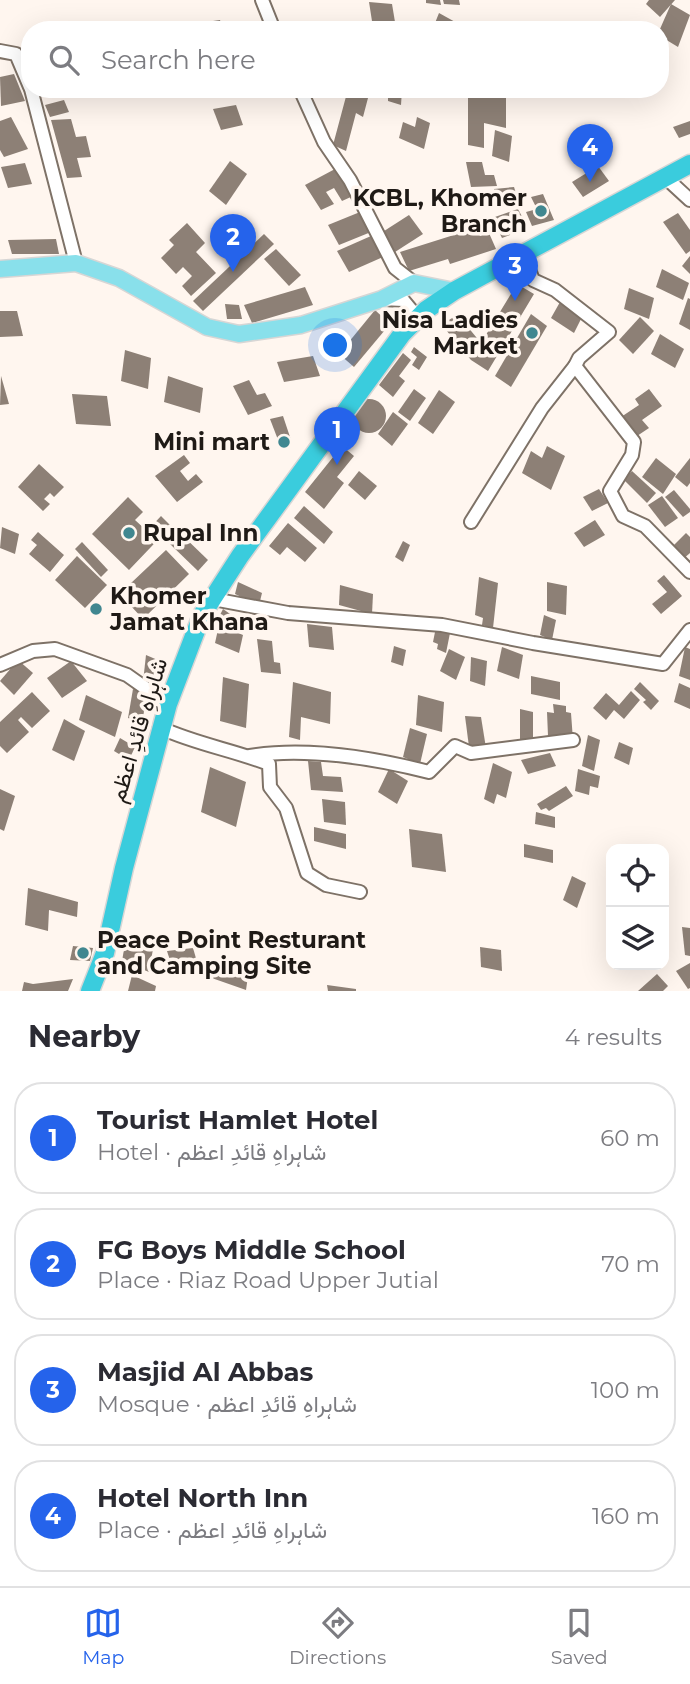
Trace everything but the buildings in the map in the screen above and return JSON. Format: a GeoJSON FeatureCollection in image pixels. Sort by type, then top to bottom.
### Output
{"type":"FeatureCollection","features":[{"type":"Feature","properties":{"kind":"highway","name":"شاہراہِ قائدِ اعظم"},"geometry":{"type":"LineString","coordinates":[[90,991],[105,953],[124,868],[168,704],[202,615],[240,556],[402,334],[418,318],[454,291],[690,164]]}},
{"type":"Feature","properties":{"kind":"main road"},"geometry":{"type":"LineString","coordinates":[[0,269],[76,263],[119,278],[207,327],[239,334],[302,325],[382,299],[414,284],[454,291]]}},
{"type":"Feature","properties":{"kind":"street"},"geometry":{"type":"LineString","coordinates":[[261,0],[270,21]]}},
{"type":"Feature","properties":{"kind":"street"},"geometry":{"type":"LineString","coordinates":[[0,51],[16,54],[21,66]]}},
{"type":"Feature","properties":{"kind":"street"},"geometry":{"type":"LineString","coordinates":[[33,98],[76,263]]}},
{"type":"Feature","properties":{"kind":"street"},"geometry":{"type":"LineString","coordinates":[[304,98],[324,142],[350,180],[395,268],[414,284]]}},
{"type":"Feature","properties":{"kind":"street"},"geometry":{"type":"LineString","coordinates":[[665,177],[690,200]]}},
{"type":"Feature","properties":{"kind":"street"},"geometry":{"type":"LineString","coordinates":[[471,522],[542,408],[579,358],[609,332],[555,290],[533,280],[523,254]]}},
{"type":"Feature","properties":{"kind":"street"},"geometry":{"type":"LineString","coordinates":[[382,299],[403,300],[418,318]]}},
{"type":"Feature","properties":{"kind":"street"},"geometry":{"type":"LineString","coordinates":[[575,366],[634,442],[632,455],[610,491],[623,516],[645,526],[690,572]]}},
{"type":"Feature","properties":{"kind":"street"},"geometry":{"type":"LineString","coordinates":[[213,599],[288,613],[442,625],[663,664],[690,630]]}},
{"type":"Feature","properties":{"kind":"street"},"geometry":{"type":"LineString","coordinates":[[0,665],[33,651],[55,649],[127,675],[168,704]]}},
{"type":"Feature","properties":{"kind":"street"},"geometry":{"type":"LineString","coordinates":[[161,728],[188,741],[250,756],[269,764],[270,787],[286,808],[307,873],[326,885],[360,892]]}},
{"type":"Feature","properties":{"kind":"street"},"geometry":{"type":"LineString","coordinates":[[250,756],[277,751],[305,752],[399,765],[429,772],[455,746],[471,753],[573,740]]}},
{"type":"Feature","properties":{"kind":"place","name":"Hotel North Inn"},"geometry":{"type":"Point","coordinates":[590,182]}},
{"type":"Feature","properties":{"kind":"place","name":"KCBL, Khomer Branch"},"geometry":{"type":"Point","coordinates":[541,211]}},
{"type":"Feature","properties":{"kind":"place","name":"FG Boys Middle School"},"geometry":{"type":"Point","coordinates":[233,272]}},
{"type":"Feature","properties":{"kind":"place","name":"Masjid Al Abbas"},"geometry":{"type":"Point","coordinates":[515,301]}},
{"type":"Feature","properties":{"kind":"place","name":"Nisa Ladies Market"},"geometry":{"type":"Point","coordinates":[532,333]}},
{"type":"Feature","properties":{"kind":"place","name":"Mini mart"},"geometry":{"type":"Point","coordinates":[284,442]}},
{"type":"Feature","properties":{"kind":"place","name":"Tourist Hamlet Hotel"},"geometry":{"type":"Point","coordinates":[337,465]}},
{"type":"Feature","properties":{"kind":"place","name":"Rupal Inn"},"geometry":{"type":"Point","coordinates":[129,533]}},
{"type":"Feature","properties":{"kind":"place","name":"Khomer Jamat Khana"},"geometry":{"type":"Point","coordinates":[96,609]}},
{"type":"Feature","properties":{"kind":"place","name":"Peace Point Resturant and Camping Site"},"geometry":{"type":"Point","coordinates":[83,953]}}]}
